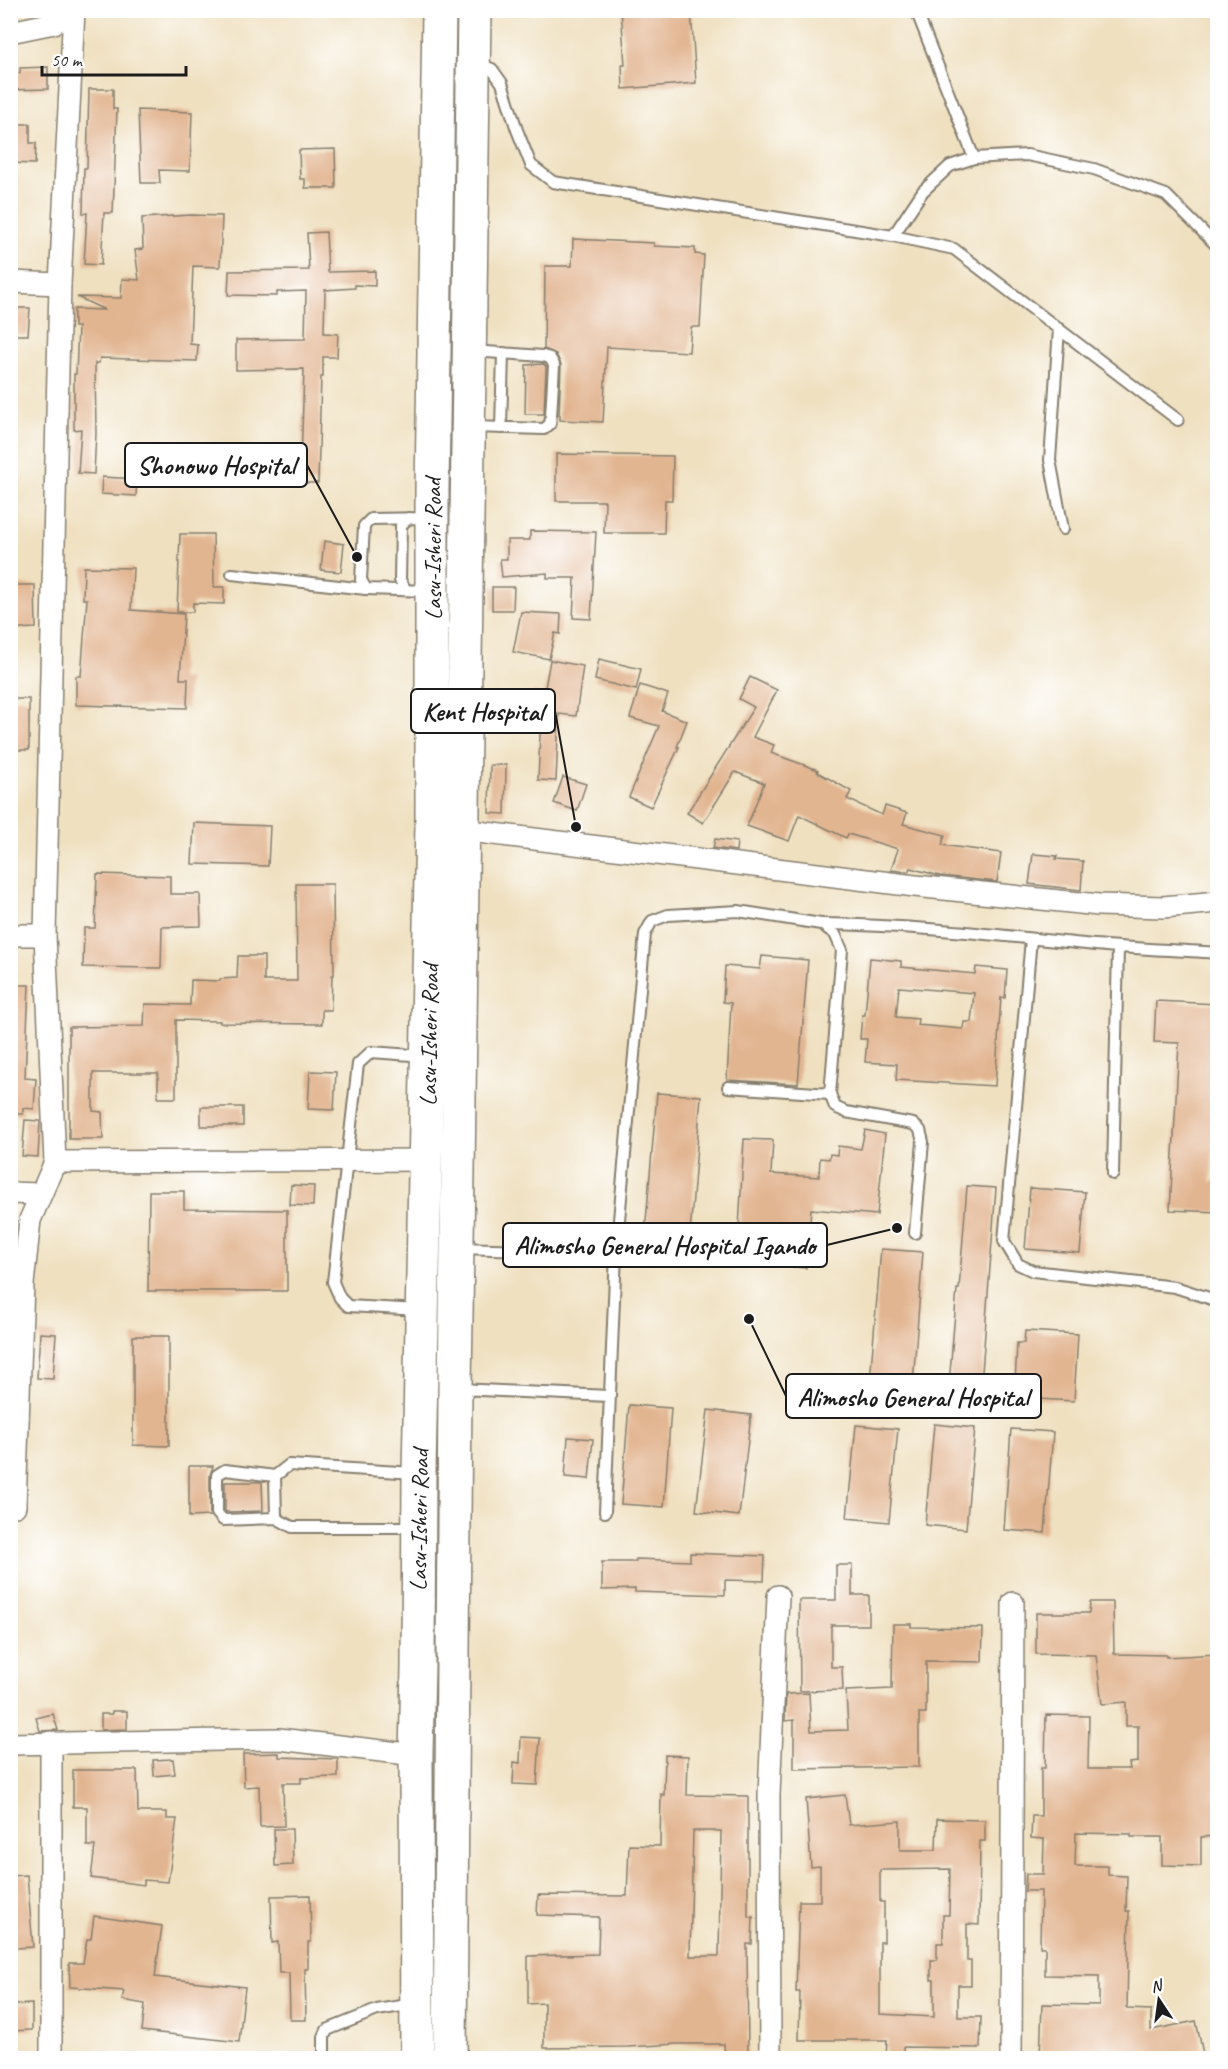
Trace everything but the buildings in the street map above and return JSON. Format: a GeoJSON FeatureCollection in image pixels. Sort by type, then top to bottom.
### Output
{"type":"FeatureCollection","features":[{"type":"Feature","properties":{"kind":"main road","name":"Lasu-Isheri Road"},"geometry":{"type":"LineString","coordinates":[[439,10],[419,591],[432,824],[427,1160],[441,1247],[455,1388],[450,2058]]}},
{"type":"Feature","properties":{"kind":"main road","name":"Lasu-Isheri Road"},"geometry":{"type":"LineString","coordinates":[[417,2058],[416,1755],[423,1310],[441,1247],[462,830],[474,10]]}},
{"type":"Feature","properties":{"kind":"street"},"geometry":{"type":"LineString","coordinates":[[10,32],[54,22],[69,10]]}},
{"type":"Feature","properties":{"kind":"street"},"geometry":{"type":"LineString","coordinates":[[15,1506],[23,1284],[30,1220],[55,1162],[45,935],[60,284],[74,10]]}},
{"type":"Feature","properties":{"kind":"street"},"geometry":{"type":"LineString","coordinates":[[10,282],[60,284]]}},
{"type":"Feature","properties":{"kind":"street"},"geometry":{"type":"LineString","coordinates":[[462,830],[903,884],[1100,905],[1163,907],[1218,902]]}},
{"type":"Feature","properties":{"kind":"street"},"geometry":{"type":"LineString","coordinates":[[10,935],[45,935]]}},
{"type":"Feature","properties":{"kind":"street"},"geometry":{"type":"LineString","coordinates":[[55,1162],[427,1160]]}},
{"type":"Feature","properties":{"kind":"street"},"geometry":{"type":"LineString","coordinates":[[10,1193],[40,1194]]}},
{"type":"Feature","properties":{"kind":"street"},"geometry":{"type":"LineString","coordinates":[[770,2058],[769,1795],[778,1596]]}},
{"type":"Feature","properties":{"kind":"street"},"geometry":{"type":"LineString","coordinates":[[1011,2058],[1013,1603]]}},
{"type":"Feature","properties":{"kind":"street"},"geometry":{"type":"LineString","coordinates":[[10,1744],[279,1739],[416,1755]]}},
{"type":"Feature","properties":{"kind":"street"},"geometry":{"type":"LineString","coordinates":[[51,1742],[51,2058]]}},
{"type":"Feature","properties":{"kind":"lane"},"geometry":{"type":"LineString","coordinates":[[916,10],[974,158]]}},
{"type":"Feature","properties":{"kind":"lane"},"geometry":{"type":"LineString","coordinates":[[473,61],[492,69],[502,82],[531,165],[553,182],[893,236],[954,249],[1178,420]]}},
{"type":"Feature","properties":{"kind":"lane"},"geometry":{"type":"LineString","coordinates":[[893,236],[923,191],[950,166],[974,158],[1028,155],[1094,169],[1166,195],[1218,247]]}},
{"type":"Feature","properties":{"kind":"lane"},"geometry":{"type":"LineString","coordinates":[[1059,330],[1050,460],[1063,529]]}},
{"type":"Feature","properties":{"kind":"lane"},"geometry":{"type":"LineString","coordinates":[[468,426],[544,429],[550,424],[554,365],[550,358],[543,356],[469,351]]}},
{"type":"Feature","properties":{"kind":"lane"},"geometry":{"type":"LineString","coordinates":[[501,428],[503,353]]}},
{"type":"Feature","properties":{"kind":"lane"},"geometry":{"type":"LineString","coordinates":[[366,589],[361,580],[364,526],[371,519],[421,518]]}},
{"type":"Feature","properties":{"kind":"lane"},"geometry":{"type":"LineString","coordinates":[[232,574],[366,589],[419,591]]}},
{"type":"Feature","properties":{"kind":"lane"},"geometry":{"type":"LineString","coordinates":[[605,1512],[616,1253],[645,934],[652,921],[668,915],[738,911],[822,924],[917,927],[1118,947],[1218,953]]}},
{"type":"Feature","properties":{"kind":"lane"},"geometry":{"type":"LineString","coordinates":[[822,924],[835,934],[842,950],[830,1094],[836,1107],[846,1112],[913,1124],[920,1130],[922,1142],[915,1233]]}},
{"type":"Feature","properties":{"kind":"lane"},"geometry":{"type":"LineString","coordinates":[[1031,939],[1004,1241],[1018,1264],[1033,1271],[1175,1287],[1218,1301]]}},
{"type":"Feature","properties":{"kind":"lane"},"geometry":{"type":"LineString","coordinates":[[1113,1174],[1118,947]]}},
{"type":"Feature","properties":{"kind":"lane"},"geometry":{"type":"LineString","coordinates":[[423,1310],[348,1306],[340,1298],[333,1282],[358,1064],[371,1052],[428,1056]]}},
{"type":"Feature","properties":{"kind":"lane"},"geometry":{"type":"LineString","coordinates":[[728,1087],[830,1094]]}},
{"type":"Feature","properties":{"kind":"lane"},"geometry":{"type":"LineString","coordinates":[[441,1247],[616,1253]]}},
{"type":"Feature","properties":{"kind":"lane"},"geometry":{"type":"LineString","coordinates":[[455,1388],[609,1396]]}},
{"type":"Feature","properties":{"kind":"lane"},"geometry":{"type":"LineString","coordinates":[[419,1473],[289,1465],[275,1476],[225,1470],[217,1475],[217,1513],[223,1520],[276,1518],[291,1527],[419,1527]]}},
{"type":"Feature","properties":{"kind":"lane"},"geometry":{"type":"LineString","coordinates":[[275,1476],[276,1518]]}},
{"type":"Feature","properties":{"kind":"lane"},"geometry":{"type":"LineString","coordinates":[[324,2058],[324,2037],[327,2030],[378,2010],[417,2003]]}},
{"type":"Feature","properties":{"kind":"place","name":"Shonowo Hospital"},"geometry":{"type":"Point","coordinates":[357,557]}},
{"type":"Feature","properties":{"kind":"place","name":"Kent Hospital"},"geometry":{"type":"Point","coordinates":[576,827]}},
{"type":"Feature","properties":{"kind":"place","name":"Alimosho General Hospital Igando"},"geometry":{"type":"Point","coordinates":[897,1228]}},
{"type":"Feature","properties":{"kind":"place","name":"Alimosho General Hospital"},"geometry":{"type":"Point","coordinates":[749,1319]}}]}
